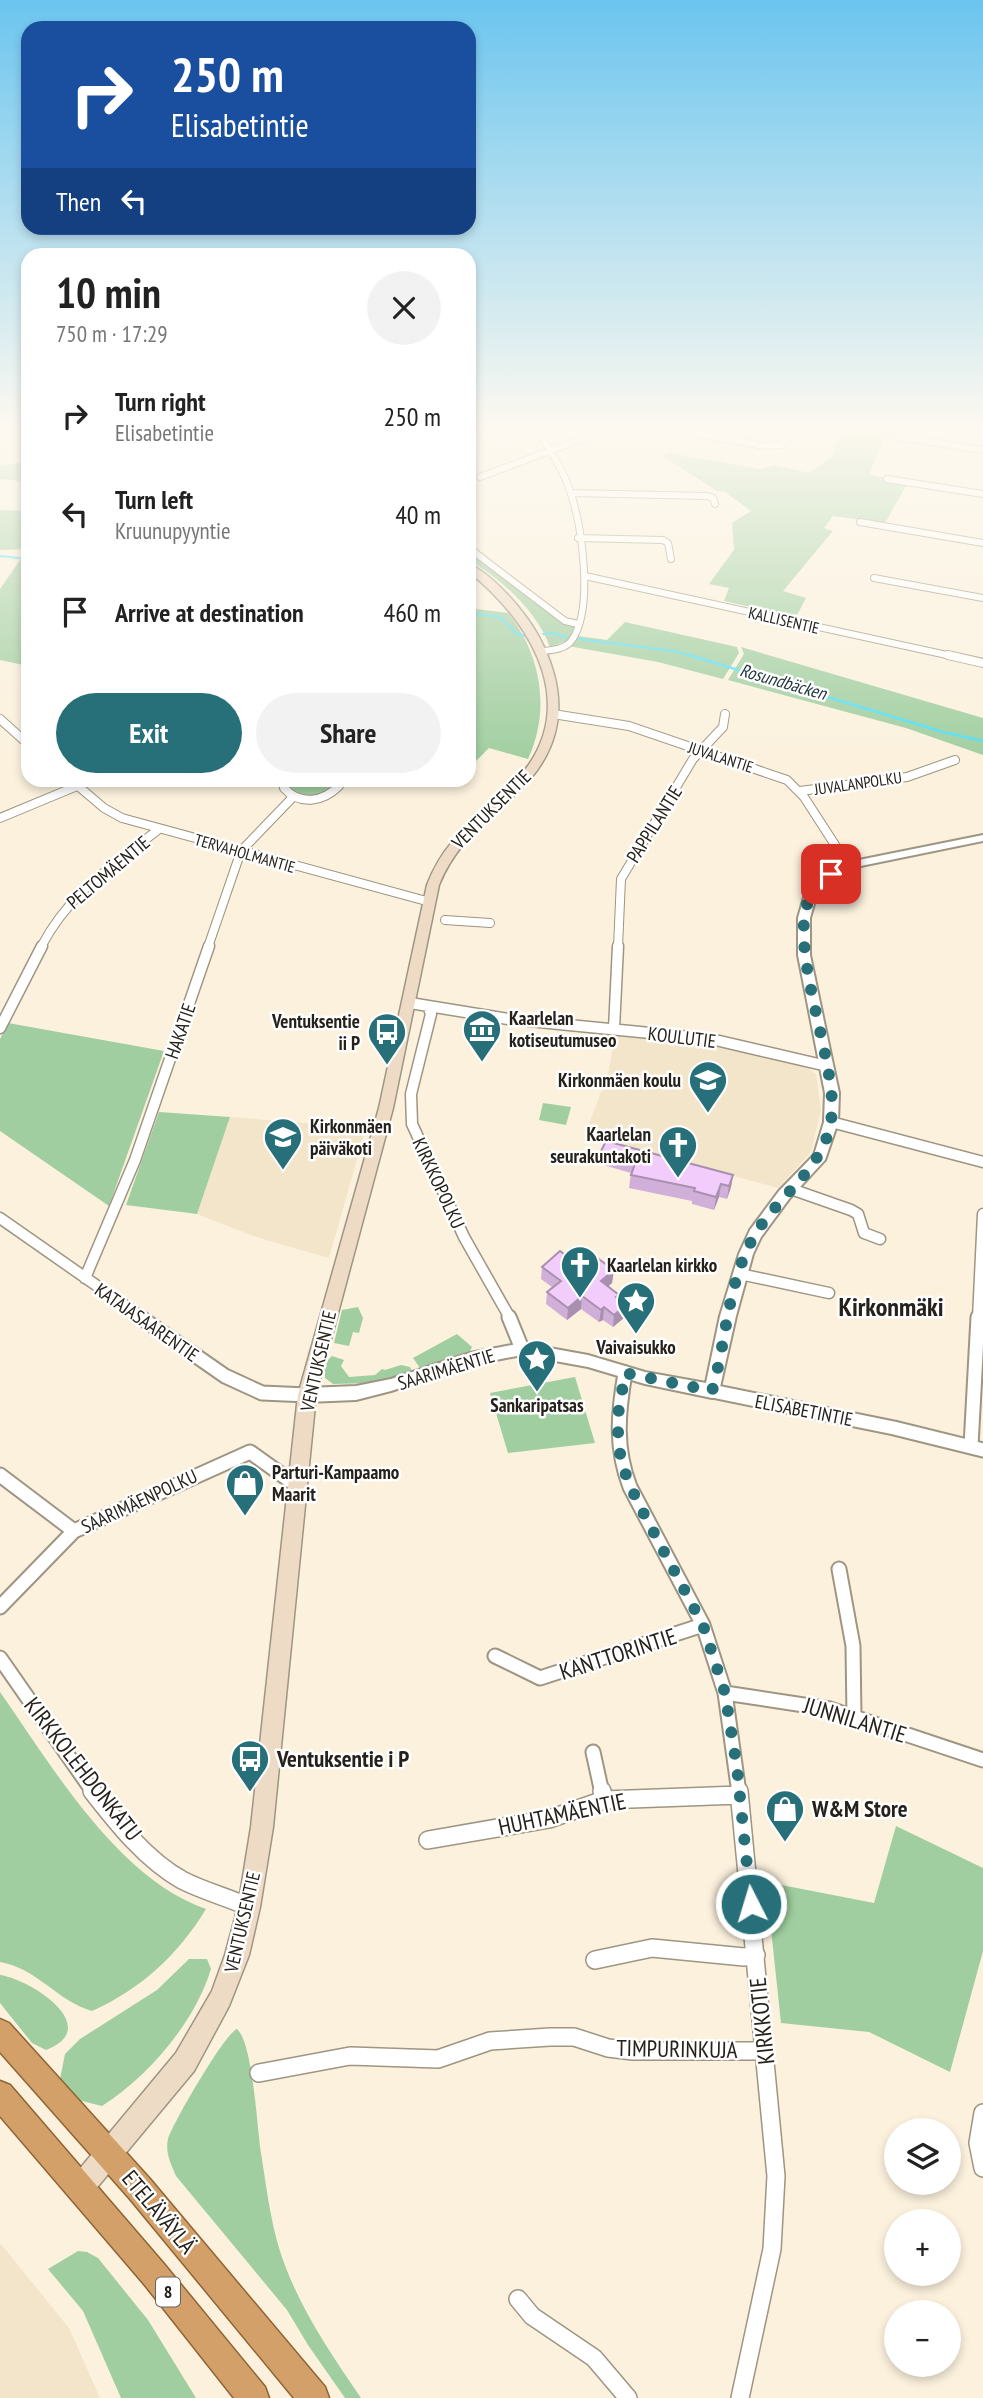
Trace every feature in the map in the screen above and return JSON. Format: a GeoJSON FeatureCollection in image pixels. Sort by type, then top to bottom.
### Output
{"type":"FeatureCollection","features":[{"type":"Feature","properties":{"kind":"highway","name":"ETELÄVÄYLÄ"},"geometry":{"type":"LineString","coordinates":[[0,2032],[109,2153],[313,2398]]}},
{"type":"Feature","properties":{"kind":"highway","name":"8"},"geometry":{"type":"LineString","coordinates":[[0,2095],[81,2187],[254,2398]]}},
{"type":"Feature","properties":{"kind":"main road","name":"VENTUKSENTIE"},"geometry":{"type":"LineString","coordinates":[[81,2187],[185,2062],[206,2029],[231,1976],[249,1907],[262,1827],[307,1395],[386,1108],[419,1004],[430,902],[441,861],[469,825],[531,771],[545,747],[553,715],[551,684],[542,651],[516,608],[476,572]]}},
{"type":"Feature","properties":{"kind":"street"},"geometry":{"type":"LineString","coordinates":[[542,651],[567,645],[578,624],[585,576],[579,541]]}},
{"type":"Feature","properties":{"kind":"street"},"geometry":{"type":"LineString","coordinates":[[665,541],[668,543],[671,559]]}},
{"type":"Feature","properties":{"kind":"street"},"geometry":{"type":"LineString","coordinates":[[476,553],[565,621],[578,624]]}},
{"type":"Feature","properties":{"kind":"street","name":"KALLISENTIE"},"geometry":{"type":"LineString","coordinates":[[585,576],[983,663]]}},
{"type":"Feature","properties":{"kind":"street"},"geometry":{"type":"LineString","coordinates":[[873,578],[983,598]]}},
{"type":"Feature","properties":{"kind":"street","name":"PAPPILANTIE"},"geometry":{"type":"LineString","coordinates":[[614,1029],[621,878],[639,845],[701,751],[723,727],[725,714]]}},
{"type":"Feature","properties":{"kind":"street","name":"JUVALANTIE"},"geometry":{"type":"LineString","coordinates":[[553,715],[615,722],[778,777],[800,791]]}},
{"type":"Feature","properties":{"kind":"street"},"geometry":{"type":"LineString","coordinates":[[1,721],[21,738]]}},
{"type":"Feature","properties":{"kind":"street","name":"JUVALANPOLKU"},"geometry":{"type":"LineString","coordinates":[[800,791],[907,777],[955,760]]}},
{"type":"Feature","properties":{"kind":"street"},"geometry":{"type":"LineString","coordinates":[[0,818],[66,787]]}},
{"type":"Feature","properties":{"kind":"street","name":"TERVAHOLMANTIE"},"geometry":{"type":"LineString","coordinates":[[79,787],[115,815],[430,902]]}},
{"type":"Feature","properties":{"kind":"street"},"geometry":{"type":"LineString","coordinates":[[284,787],[293,797],[320,801],[333,794],[336,787]]}},
{"type":"Feature","properties":{"kind":"street"},"geometry":{"type":"LineString","coordinates":[[800,791],[835,850],[848,864]]}},
{"type":"Feature","properties":{"kind":"street","name":"HAKATIE"},"geometry":{"type":"LineString","coordinates":[[85,1278],[131,1171],[241,851],[293,797]]}},
{"type":"Feature","properties":{"kind":"street","name":"PELTOMÄENTIE"},"geometry":{"type":"LineString","coordinates":[[2,1022],[56,919],[68,903],[159,829]]}},
{"type":"Feature","properties":{"kind":"street"},"geometry":{"type":"LineString","coordinates":[[712,1391],[740,1273],[755,1234],[820,1157],[831,1122],[832,1093],[804,955],[804,918],[810,897],[817,885],[848,864],[983,838]]}},
{"type":"Feature","properties":{"kind":"street"},"geometry":{"type":"LineString","coordinates":[[445,920],[490,923]]}},
{"type":"Feature","properties":{"kind":"street","name":"KOULUTIE"},"geometry":{"type":"LineString","coordinates":[[419,1004],[508,1019],[711,1039],[827,1066]]}},
{"type":"Feature","properties":{"kind":"street","name":"KIRKKOPOLKU"},"geometry":{"type":"LineString","coordinates":[[419,1004],[431,1014],[411,1094],[412,1125],[464,1237],[512,1322],[522,1349]]}},
{"type":"Feature","properties":{"kind":"street"},"geometry":{"type":"LineString","coordinates":[[831,1122],[983,1163]]}},
{"type":"Feature","properties":{"kind":"street"},"geometry":{"type":"LineString","coordinates":[[791,1189],[851,1210],[858,1214],[864,1233],[880,1239]]}},
{"type":"Feature","properties":{"kind":"street"},"geometry":{"type":"LineString","coordinates":[[977,1448],[983,1214]]}},
{"type":"Feature","properties":{"kind":"street","name":"KATAJASAARENTIE"},"geometry":{"type":"LineString","coordinates":[[0,1218],[245,1387],[276,1395],[307,1395]]}},
{"type":"Feature","properties":{"kind":"street"},"geometry":{"type":"LineString","coordinates":[[740,1273],[829,1293]]}},
{"type":"Feature","properties":{"kind":"street","name":"SAARIMÄENTIE"},"geometry":{"type":"LineString","coordinates":[[307,1395],[356,1394],[470,1359],[522,1349],[588,1361],[625,1373]]}},
{"type":"Feature","properties":{"kind":"street","name":"ELISABETINTIE"},"geometry":{"type":"LineString","coordinates":[[625,1373],[977,1448]]}},
{"type":"Feature","properties":{"kind":"street","name":"KIRKKOTIE"},"geometry":{"type":"LineString","coordinates":[[625,1373],[617,1421],[621,1463],[630,1487],[703,1625],[725,1693],[739,1796],[776,2176],[772,2249],[740,2398]]}},
{"type":"Feature","properties":{"kind":"street","name":"SAARIMÄENPOLKU"},"geometry":{"type":"LineString","coordinates":[[0,1607],[74,1531],[250,1452],[296,1485]]}},
{"type":"Feature","properties":{"kind":"street"},"geometry":{"type":"LineString","coordinates":[[0,1475],[74,1531]]}},
{"type":"Feature","properties":{"kind":"street"},"geometry":{"type":"LineString","coordinates":[[839,1569],[853,1646],[854,1717]]}},
{"type":"Feature","properties":{"kind":"street","name":"KANTTORINTIE"},"geometry":{"type":"LineString","coordinates":[[495,1656],[540,1678],[703,1625]]}},
{"type":"Feature","properties":{"kind":"street","name":"KIRKKOLEHDONKATU"},"geometry":{"type":"LineString","coordinates":[[0,1658],[107,1808],[151,1855],[187,1882],[249,1907]]}},
{"type":"Feature","properties":{"kind":"street","name":"JUNNILANTIE"},"geometry":{"type":"LineString","coordinates":[[725,1693],[792,1701],[854,1717],[983,1760]]}},
{"type":"Feature","properties":{"kind":"street"},"geometry":{"type":"LineString","coordinates":[[593,1752],[604,1800]]}},
{"type":"Feature","properties":{"kind":"street","name":"HUHTAMÄENTIE"},"geometry":{"type":"LineString","coordinates":[[428,1840],[549,1819],[604,1800],[739,1796]]}},
{"type":"Feature","properties":{"kind":"street"},"geometry":{"type":"LineString","coordinates":[[595,1960],[652,1948],[744,1957],[756,1955]]}},
{"type":"Feature","properties":{"kind":"street","name":"TIMPURINKUJA"},"geometry":{"type":"LineString","coordinates":[[259,2073],[350,2056],[438,2059],[490,2041],[550,2037],[574,2037],[608,2048],[633,2051],[765,2051]]}},
{"type":"Feature","properties":{"kind":"street"},"geometry":{"type":"LineString","coordinates":[[983,2113],[978,2143],[983,2168]]}},
{"type":"Feature","properties":{"kind":"street"},"geometry":{"type":"LineString","coordinates":[[518,2299],[532,2316],[594,2358],[628,2398]]}},
{"type":"Feature","properties":{"kind":"shaded area","name":"Kirkonmäen koulu"},"geometry":{"type":"Polygon","coordinates":[[[615,1035],[701,1042],[803,1065],[816,1074],[821,1110],[811,1152],[778,1188],[585,1135],[609,1070],[615,1035]]]}},
{"type":"Feature","properties":{"kind":"shaded area","name":"Kirkonmäen päiväkoti"},"geometry":{"type":"Polygon","coordinates":[[[230,1117],[366,1128],[329,1258],[256,1237],[197,1214],[230,1117]]]}},
{"type":"Feature","properties":{"kind":"shaded area"},"geometry":{"type":"Polygon","coordinates":[[[0,2243],[69,2328],[100,2398],[0,2398],[0,2243]]]}},
{"type":"Feature","properties":{"kind":"green space"},"geometry":{"type":"Polygon","coordinates":[[[0,541],[21,541],[21,549],[0,550],[0,541]]]}},
{"type":"Feature","properties":{"kind":"green space"},"geometry":{"type":"Polygon","coordinates":[[[733,541],[825,541],[783,591],[806,598],[796,617],[724,601],[729,588],[709,584],[734,550],[733,541]]]}},
{"type":"Feature","properties":{"kind":"green space"},"geometry":{"type":"Polygon","coordinates":[[[476,556],[575,625],[569,640],[550,647],[527,608],[494,577],[476,565],[476,556]]]}},
{"type":"Feature","properties":{"kind":"green space"},"geometry":{"type":"Polygon","coordinates":[[[21,559],[21,664],[0,660],[0,589],[21,559]]]}},
{"type":"Feature","properties":{"kind":"green space"},"geometry":{"type":"Polygon","coordinates":[[[476,609],[508,613],[528,646],[539,683],[539,721],[528,759],[489,748],[476,761],[476,609]]]}},
{"type":"Feature","properties":{"kind":"green space"},"geometry":{"type":"Polygon","coordinates":[[[625,622],[737,647],[739,653],[723,679],[658,662],[568,646],[578,636],[607,640],[625,622]]]}},
{"type":"Feature","properties":{"kind":"green space"},"geometry":{"type":"Polygon","coordinates":[[[741,647],[983,718],[983,755],[906,728],[728,680],[744,654],[741,647]]]}},
{"type":"Feature","properties":{"kind":"green space"},"geometry":{"type":"Polygon","coordinates":[[[333,787],[326,796],[303,797],[289,789],[333,787]]]}},
{"type":"Feature","properties":{"kind":"green space"},"geometry":{"type":"Polygon","coordinates":[[[8,1023],[164,1051],[109,1206],[0,1131],[0,1039],[8,1023]]]}},
{"type":"Feature","properties":{"kind":"green space"},"geometry":{"type":"Polygon","coordinates":[[[543,1103],[571,1107],[566,1125],[539,1120],[543,1103]]]}},
{"type":"Feature","properties":{"kind":"green space"},"geometry":{"type":"Polygon","coordinates":[[[159,1112],[230,1117],[197,1214],[126,1205],[159,1112]]]}},
{"type":"Feature","properties":{"kind":"green space"},"geometry":{"type":"Polygon","coordinates":[[[358,1307],[363,1318],[359,1333],[353,1332],[349,1346],[334,1343],[342,1310],[358,1307]]]}},
{"type":"Feature","properties":{"kind":"green space"},"geometry":{"type":"Polygon","coordinates":[[[457,1334],[472,1347],[470,1351],[420,1368],[413,1358],[457,1334]]]}},
{"type":"Feature","properties":{"kind":"green space"},"geometry":{"type":"Polygon","coordinates":[[[332,1356],[344,1360],[341,1366],[349,1377],[375,1375],[382,1369],[401,1365],[410,1367],[412,1372],[411,1376],[373,1383],[333,1384],[325,1378],[324,1364],[332,1356]]]}},
{"type":"Feature","properties":{"kind":"green space"},"geometry":{"type":"Polygon","coordinates":[[[575,1377],[595,1443],[508,1453],[490,1393],[575,1377]]]}},
{"type":"Feature","properties":{"kind":"green space"},"geometry":{"type":"Polygon","coordinates":[[[0,1692],[65,1785],[115,1846],[174,1894],[206,1909],[171,1956],[157,1969],[127,1992],[92,2011],[68,2000],[25,1971],[0,1962],[0,1692]]]}},
{"type":"Feature","properties":{"kind":"green space"},"geometry":{"type":"Polygon","coordinates":[[[896,1826],[983,1868],[983,1951],[950,2072],[869,2032],[781,2023],[766,1882],[874,1903],[896,1826]]]}},
{"type":"Feature","properties":{"kind":"green space"},"geometry":{"type":"Polygon","coordinates":[[[189,1959],[207,1959],[211,1969],[194,2009],[168,2046],[136,2080],[102,2106],[78,2100],[60,2079],[65,2054],[80,2039],[157,1990],[189,1959]]]}},
{"type":"Feature","properties":{"kind":"green space"},"geometry":{"type":"Polygon","coordinates":[[[0,1975],[28,1985],[56,2005],[65,2017],[68,2029],[62,2040],[46,2050],[32,2043],[0,2003],[0,1975]]]}},
{"type":"Feature","properties":{"kind":"green space"},"geometry":{"type":"Polygon","coordinates":[[[237,2029],[251,2068],[261,2153],[279,2248],[304,2307],[361,2398],[345,2398],[287,2310],[176,2176],[170,2163],[167,2144],[172,2130],[211,2061],[237,2029]]]}},
{"type":"Feature","properties":{"kind":"green space"},"geometry":{"type":"Polygon","coordinates":[[[78,2251],[98,2258],[148,2320],[196,2398],[121,2398],[83,2311],[48,2269],[78,2251]]]}},
{"type":"Feature","properties":{"kind":"building"},"geometry":{"type":"Polygon","coordinates":[[[606,1141],[733,1175],[729,1186],[721,1184],[716,1197],[694,1191],[695,1188],[631,1175],[636,1161],[601,1151],[606,1141]]]}},
{"type":"Feature","properties":{"kind":"building"},"geometry":{"type":"Polygon","coordinates":[[[560,1251],[580,1266],[593,1255],[614,1270],[601,1281],[619,1295],[616,1297],[626,1305],[614,1315],[604,1307],[601,1310],[582,1296],[568,1308],[547,1292],[561,1281],[542,1267],[560,1251]]]}},
{"type":"Feature","properties":{"kind":"waterway","name":"Rosundbäcken"},"geometry":{"type":"LineString","coordinates":[[0,556],[21,558]]}},
{"type":"Feature","properties":{"kind":"waterway","name":"Rosundbäcken"},"geometry":{"type":"LineString","coordinates":[[476,614],[500,617],[517,634],[526,636]]}},
{"type":"Feature","properties":{"kind":"waterway"},"geometry":{"type":"LineString","coordinates":[[543,634],[553,633],[567,638]]}},
{"type":"Feature","properties":{"kind":"waterway","name":"Rosundbäcken"},"geometry":{"type":"LineString","coordinates":[[579,639],[675,651],[695,657]]}},
{"type":"Feature","properties":{"kind":"waterway","name":"Rosundbäcken"},"geometry":{"type":"LineString","coordinates":[[689,655],[943,732],[983,741]]}},
{"type":"Feature","properties":{"kind":"place","name":"Kaarlelan kotiseutumuseo"},"geometry":{"type":"Point","coordinates":[482,1063]}},
{"type":"Feature","properties":{"kind":"place","name":"Ventuksentie ii P"},"geometry":{"type":"Point","coordinates":[387,1066]}},
{"type":"Feature","properties":{"kind":"place","name":"Kirkonmäen koulu"},"geometry":{"type":"Point","coordinates":[708,1114]}},
{"type":"Feature","properties":{"kind":"place","name":"Kirkonmäen päiväkoti"},"geometry":{"type":"Point","coordinates":[283,1171]}},
{"type":"Feature","properties":{"kind":"place","name":"Kaarlelan seurakuntakoti"},"geometry":{"type":"Point","coordinates":[678,1179]}},
{"type":"Feature","properties":{"kind":"place","name":"Kaarlelan kirkko"},"geometry":{"type":"Point","coordinates":[580,1299]}},
{"type":"Feature","properties":{"kind":"place","name":"Vaivaisukko"},"geometry":{"type":"Point","coordinates":[636,1335]}},
{"type":"Feature","properties":{"kind":"place","name":"Sankaripatsas"},"geometry":{"type":"Point","coordinates":[537,1393]}},
{"type":"Feature","properties":{"kind":"place","name":"Parturi-Kampaamo Maarit"},"geometry":{"type":"Point","coordinates":[245,1517]}},
{"type":"Feature","properties":{"kind":"place","name":"Ventuksentie i P"},"geometry":{"type":"Point","coordinates":[250,1793]}},
{"type":"Feature","properties":{"kind":"place","name":"W&M Store"},"geometry":{"type":"Point","coordinates":[785,1843]}},
{"type":"Feature","properties":{"kind":"district","name":"Kirkonmäki"},"geometry":{"type":"Point","coordinates":[891,1307]}},
{"type":"Feature","properties":{"kind":"route"},"geometry":{"type":"LineString","coordinates":[[751,1904],[737,1768],[725,1693],[703,1625],[689,1594],[630,1487],[621,1463],[617,1421],[625,1373],[712,1391],[735,1288],[755,1234],[785,1195],[820,1157],[831,1122],[832,1093],[817,1005],[804,955],[804,918],[810,897],[817,885],[831,874]]}}]}
